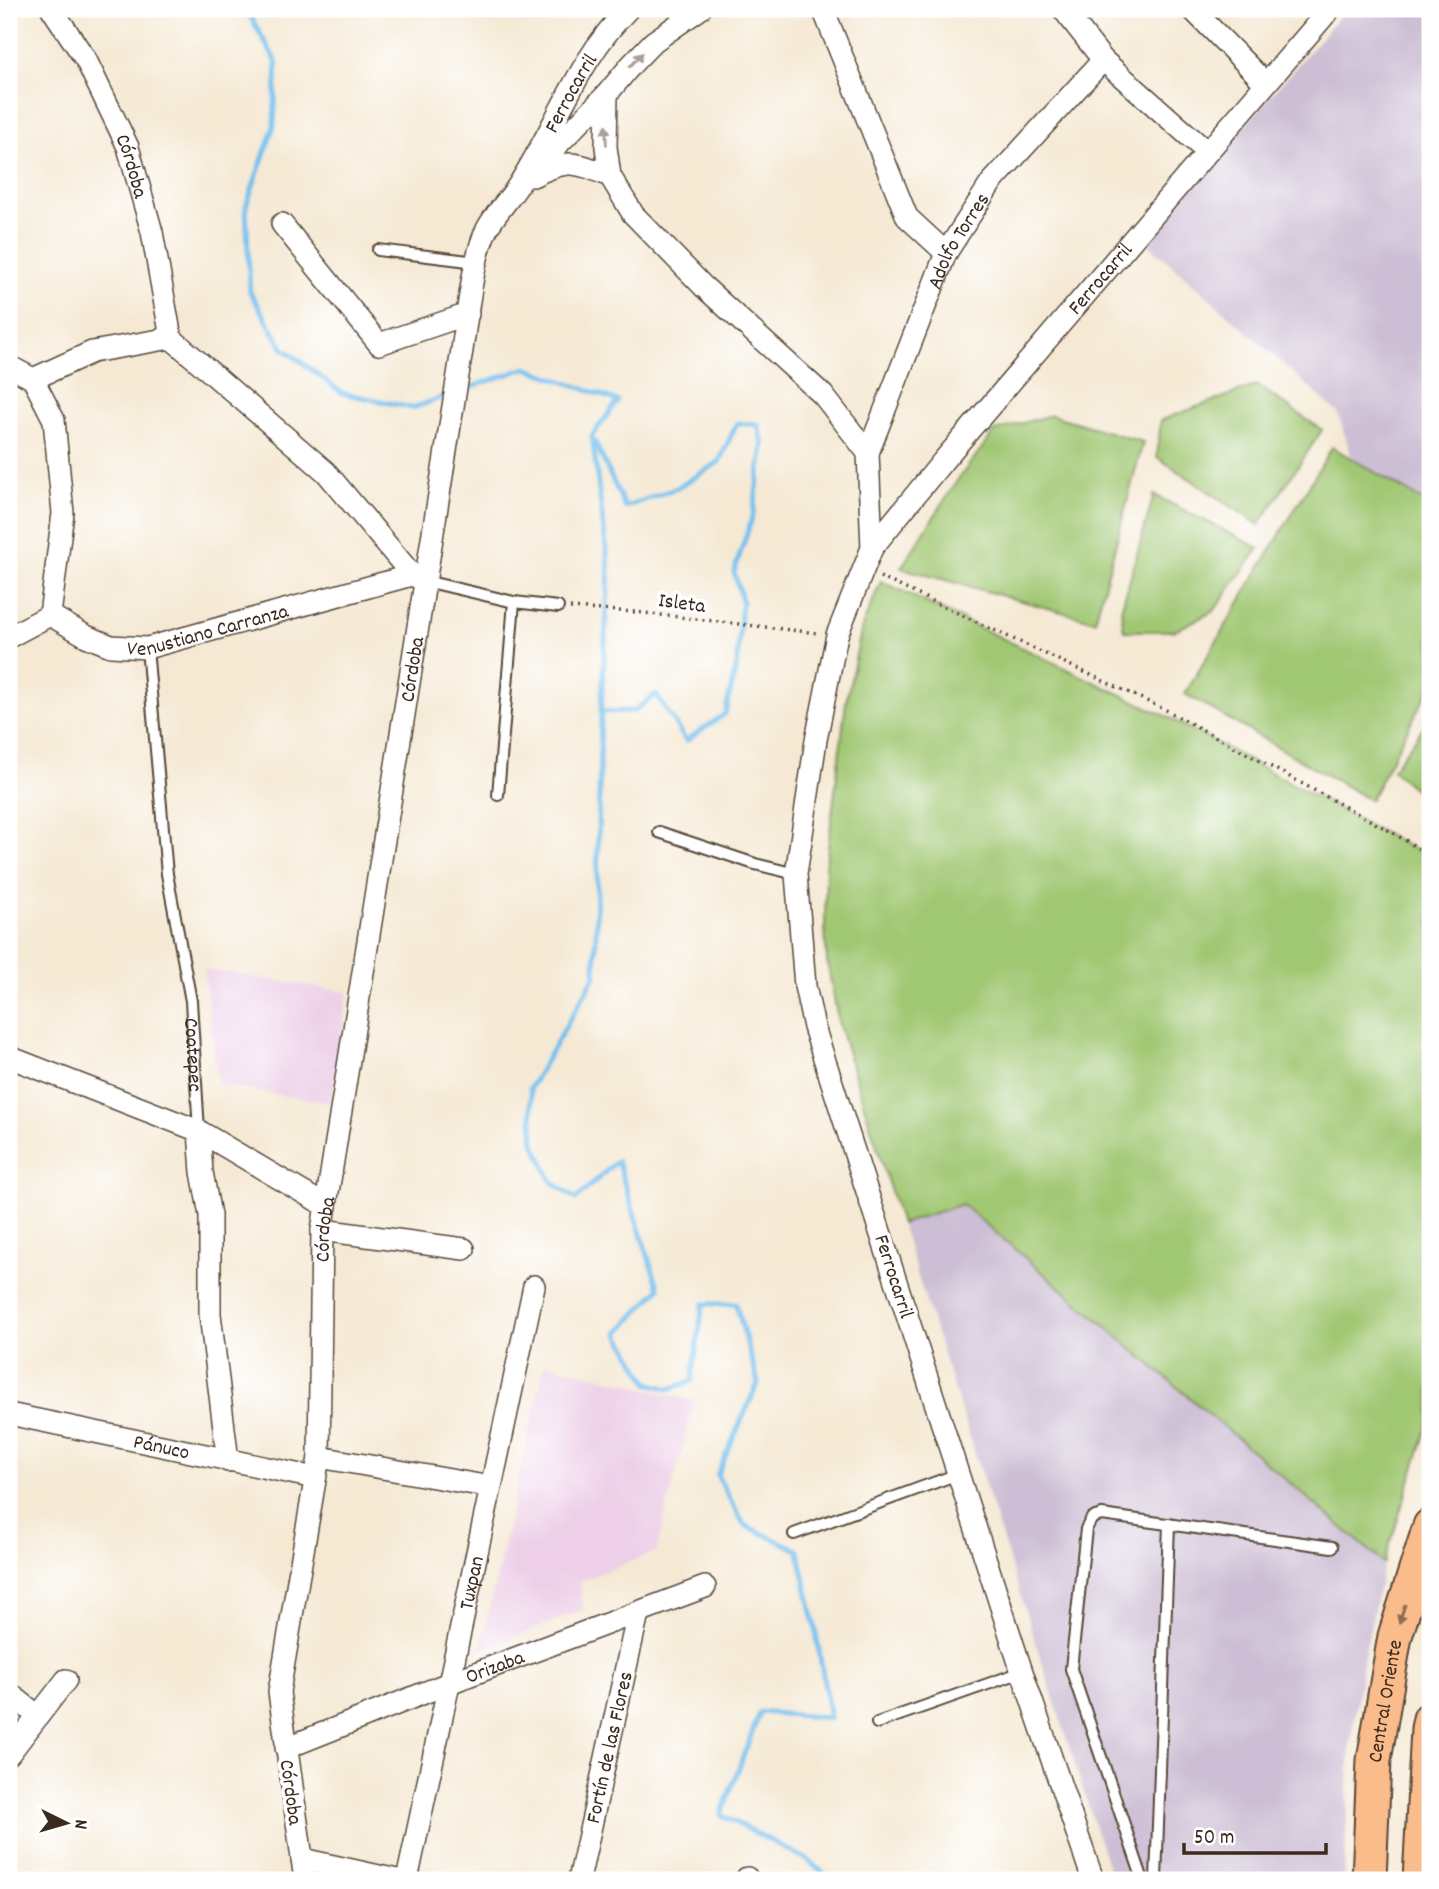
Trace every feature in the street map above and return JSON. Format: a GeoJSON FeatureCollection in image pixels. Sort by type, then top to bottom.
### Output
{"type":"FeatureCollection","features":[{"type":"Feature","properties":{"kind":"main road","name":"Central Oriente"},"geometry":{"type":"LineString","coordinates":[[1369,1880],[1374,1760],[1395,1636],[1430,1526]]}},
{"type":"Feature","properties":{"kind":"main road"},"geometry":{"type":"LineString","coordinates":[[1420,1880],[1427,1729],[1430,1719]]}},
{"type":"Feature","properties":{"kind":"street","name":"Córdoba"},"geometry":{"type":"LineString","coordinates":[[52,9],[86,60],[128,147],[152,232],[171,338]]}},
{"type":"Feature","properties":{"kind":"street","name":"Ferrocarril"},"geometry":{"type":"LineString","coordinates":[[522,181],[573,83],[615,22],[628,9]]}},
{"type":"Feature","properties":{"kind":"street","name":"Ferrocarril"},"geometry":{"type":"LineString","coordinates":[[444,457],[477,262],[486,230],[522,181],[607,94],[653,42],[700,9]]}},
{"type":"Feature","properties":{"kind":"street"},"geometry":{"type":"LineString","coordinates":[[822,9],[907,217],[946,253]]}},
{"type":"Feature","properties":{"kind":"street"},"geometry":{"type":"LineString","coordinates":[[1063,9],[1102,60],[1207,152]]}},
{"type":"Feature","properties":{"kind":"street"},"geometry":{"type":"LineString","coordinates":[[1192,9],[1265,83]]}},
{"type":"Feature","properties":{"kind":"street","name":"Ferrocarril"},"geometry":{"type":"LineString","coordinates":[[1093,1880],[1022,1672],[814,1027],[805,986],[796,874],[816,740],[837,635],[872,548],[943,461],[1330,9]]}},
{"type":"Feature","properties":{"kind":"street","name":"Adolfo Torres"},"geometry":{"type":"LineString","coordinates":[[868,453],[946,253],[991,183],[1102,60]]}},
{"type":"Feature","properties":{"kind":"street","name":"Ferrocarril"},"geometry":{"type":"LineString","coordinates":[[607,94],[606,147],[610,176],[633,215],[704,287],[823,395],[868,453],[872,548]]}},
{"type":"Feature","properties":{"kind":"street","name":"Ferrocarril"},"geometry":{"type":"LineString","coordinates":[[522,181],[556,164],[579,163],[610,176]]}},
{"type":"Feature","properties":{"kind":"street"},"geometry":{"type":"LineString","coordinates":[[282,224],[379,344],[468,314]]}},
{"type":"Feature","properties":{"kind":"street"},"geometry":{"type":"LineString","coordinates":[[33,379],[92,352],[171,338],[326,472],[418,578]]}},
{"type":"Feature","properties":{"kind":"street"},"geometry":{"type":"LineString","coordinates":[[9,366],[33,379],[54,420],[63,513],[50,615],[9,636]]}},
{"type":"Feature","properties":{"kind":"street","name":"Córdoba"},"geometry":{"type":"LineString","coordinates":[[304,1870],[279,1692],[317,1468],[322,1230],[418,578],[444,457]]}},
{"type":"Feature","properties":{"kind":"street","name":"Venustiano Carranza"},"geometry":{"type":"LineString","coordinates":[[50,615],[86,636],[111,646],[147,648],[418,578]]}},
{"type":"Feature","properties":{"kind":"street"},"geometry":{"type":"LineString","coordinates":[[9,1057],[199,1131],[326,1206]]}},
{"type":"Feature","properties":{"kind":"street","name":"Coatepec"},"geometry":{"type":"LineString","coordinates":[[199,1131],[202,1172],[210,1215],[210,1314],[228,1461]]}},
{"type":"Feature","properties":{"kind":"street"},"geometry":{"type":"LineString","coordinates":[[322,1230],[464,1250]]}},
{"type":"Feature","properties":{"kind":"street","name":"Tuxpan"},"geometry":{"type":"LineString","coordinates":[[407,1880],[534,1286]]}},
{"type":"Feature","properties":{"kind":"street","name":"Pánuco"},"geometry":{"type":"LineString","coordinates":[[9,1415],[228,1461],[491,1487]]}},
{"type":"Feature","properties":{"kind":"street","name":"Orizaba"},"geometry":{"type":"LineString","coordinates":[[286,1748],[449,1683],[705,1587]]}},
{"type":"Feature","properties":{"kind":"street","name":"Fortín de las Flores"},"geometry":{"type":"LineString","coordinates":[[579,1880],[638,1613]]}},
{"type":"Feature","properties":{"kind":"street"},"geometry":{"type":"LineString","coordinates":[[9,1754],[66,1680]]}},
{"type":"Feature","properties":{"kind":"street"},"geometry":{"type":"LineString","coordinates":[[9,1693],[38,1716]]}},
{"type":"Feature","properties":{"kind":"street"},"geometry":{"type":"LineString","coordinates":[[304,1870],[397,1880]]}},
{"type":"Feature","properties":{"kind":"lane"},"geometry":{"type":"LineString","coordinates":[[378,250],[477,262]]}},
{"type":"Feature","properties":{"kind":"lane"},"geometry":{"type":"LineString","coordinates":[[418,578],[514,602],[558,607]]}},
{"type":"Feature","properties":{"kind":"lane"},"geometry":{"type":"LineString","coordinates":[[498,795],[514,602]]}},
{"type":"Feature","properties":{"kind":"lane","name":"Coatepec"},"geometry":{"type":"LineString","coordinates":[[147,648],[167,874],[191,1001],[199,1131]]}},
{"type":"Feature","properties":{"kind":"lane"},"geometry":{"type":"LineString","coordinates":[[659,832],[755,864],[796,874]]}},
{"type":"Feature","properties":{"kind":"lane"},"geometry":{"type":"LineString","coordinates":[[794,1534],[958,1474]]}},
{"type":"Feature","properties":{"kind":"lane"},"geometry":{"type":"LineString","coordinates":[[1143,1880],[1071,1669],[1086,1529],[1092,1518],[1102,1515],[1332,1547]]}},
{"type":"Feature","properties":{"kind":"lane"},"geometry":{"type":"LineString","coordinates":[[1156,1880],[1169,1524]]}},
{"type":"Feature","properties":{"kind":"lane"},"geometry":{"type":"LineString","coordinates":[[877,1723],[1022,1672]]}},
{"type":"Feature","properties":{"kind":"path"},"geometry":{"type":"LineString","coordinates":[[864,569],[1166,710],[1430,855]]}},
{"type":"Feature","properties":{"kind":"path","name":"Isleta"},"geometry":{"type":"LineString","coordinates":[[558,607],[635,612],[837,635]]}},
{"type":"Feature","properties":{"kind":"shaded area"},"geometry":{"type":"Polygon","coordinates":[[[1346,9],[1430,9],[1430,507],[1353,462],[1338,413],[1145,241],[1346,9]]]}},
{"type":"Feature","properties":{"kind":"shaded area"},"geometry":{"type":"Polygon","coordinates":[[[204,969],[348,992],[331,1103],[218,1085],[204,969]]]}},
{"type":"Feature","properties":{"kind":"shaded area"},"geometry":{"type":"Polygon","coordinates":[[[961,1204],[1384,1563],[1363,1661],[1350,1745],[1344,1880],[1112,1880],[901,1224],[961,1204]]]}},
{"type":"Feature","properties":{"kind":"shaded area"},"geometry":{"type":"Polygon","coordinates":[[[545,1363],[694,1401],[656,1552],[580,1581],[583,1610],[480,1650],[545,1363]]]}},
{"type":"Feature","properties":{"kind":"green space"},"geometry":{"type":"Polygon","coordinates":[[[1257,385],[1322,430],[1259,525],[1157,457],[1161,420],[1257,385]]]}},
{"type":"Feature","properties":{"kind":"green space"},"geometry":{"type":"Polygon","coordinates":[[[1051,415],[1143,442],[1095,621],[901,568],[959,478],[995,431],[1051,415]]]}},
{"type":"Feature","properties":{"kind":"green space"},"geometry":{"type":"Polygon","coordinates":[[[1332,447],[1430,505],[1430,687],[1370,800],[1185,694],[1332,447]]]}},
{"type":"Feature","properties":{"kind":"green space"},"geometry":{"type":"Polygon","coordinates":[[[1154,495],[1259,548],[1214,611],[1174,631],[1124,631],[1121,610],[1154,495]]]}},
{"type":"Feature","properties":{"kind":"green space"},"geometry":{"type":"Polygon","coordinates":[[[881,581],[1166,716],[1430,858],[1430,1418],[1384,1563],[962,1204],[901,1224],[839,1025],[827,961],[825,928],[826,863],[846,702],[862,627],[881,581]]]}},
{"type":"Feature","properties":{"kind":"green space"},"geometry":{"type":"Polygon","coordinates":[[[1430,719],[1430,802],[1392,770],[1430,719]]]}},
{"type":"Feature","properties":{"kind":"waterway"},"geometry":{"type":"LineString","coordinates":[[238,9],[249,14],[277,63],[274,126],[246,206],[250,292],[283,348],[342,393],[413,408],[448,395]]}},
{"type":"Feature","properties":{"kind":"waterway"},"geometry":{"type":"LineString","coordinates":[[460,391],[526,368],[618,401],[592,436],[609,570],[601,712],[595,976],[530,1088],[534,1142],[552,1182],[576,1199],[617,1161],[659,1289],[618,1333],[648,1383],[669,1389],[692,1381],[703,1304],[736,1304],[758,1383],[717,1475],[744,1525],[798,1550],[815,1626],[830,1718],[760,1712],[721,1815],[806,1859],[832,1880]]}},
{"type":"Feature","properties":{"kind":"waterway"},"geometry":{"type":"LineString","coordinates":[[595,442],[625,507],[677,488],[719,462],[737,423],[758,425],[763,445],[753,515],[734,572],[742,600],[737,663],[725,714],[686,741],[656,694],[634,711],[601,712]]}}]}
